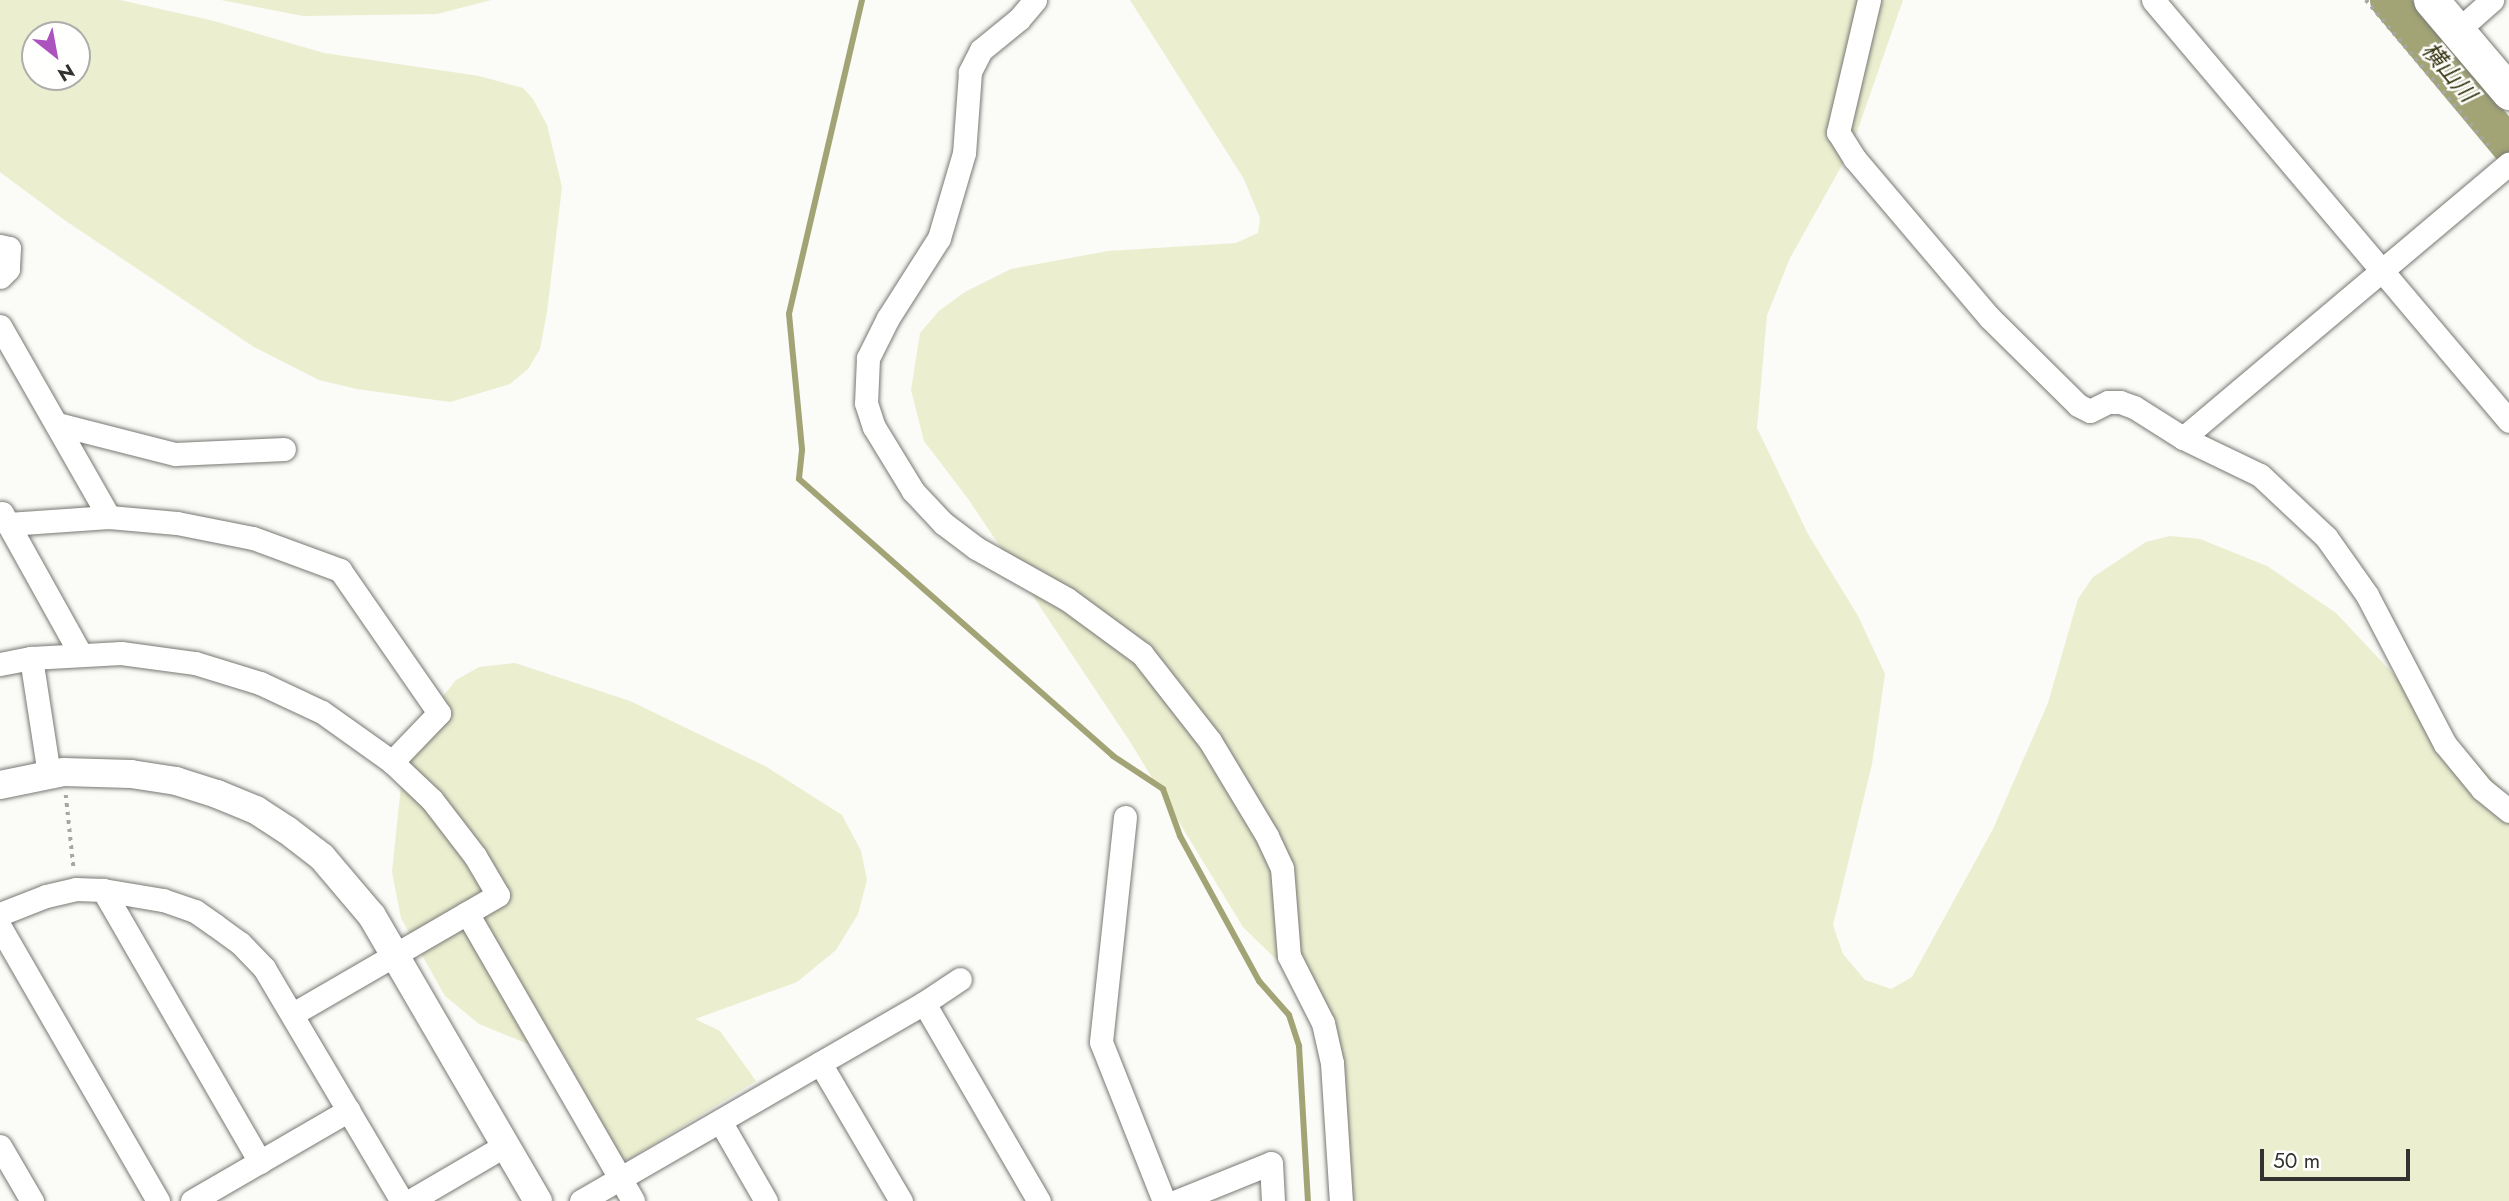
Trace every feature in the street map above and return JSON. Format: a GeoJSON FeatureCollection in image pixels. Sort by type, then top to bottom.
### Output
{"type":"FeatureCollection","features":[{"type":"Feature","properties":{"kind":"main road"},"geometry":{"type":"LineString","coordinates":[[2431,0],[2509,92]]}},
{"type":"Feature","properties":{"kind":"street"},"geometry":{"type":"LineString","coordinates":[[1035,0],[1019,19],[981,50],[971,72],[964,153],[939,238],[888,318],[868,358],[866,403],[874,427],[913,491],[943,523],[976,548],[1067,598],[1142,654],[1210,741],[1267,836],[1282,868],[1289,956],[1323,1023],[1332,1063],[1341,1201]]}},
{"type":"Feature","properties":{"kind":"street"},"geometry":{"type":"LineString","coordinates":[[1869,0],[1838,132],[1855,159],[1989,317],[2078,405],[2090,411],[2108,402],[2120,402],[2134,407],[2183,438],[2260,475],[2326,537],[2367,596],[2445,744],[2482,789],[2509,811]]}},
{"type":"Feature","properties":{"kind":"street"},"geometry":{"type":"LineString","coordinates":[[2153,0],[2509,421]]}},
{"type":"Feature","properties":{"kind":"street"},"geometry":{"type":"LineString","coordinates":[[2457,31],[2492,0]]}},
{"type":"Feature","properties":{"kind":"street"},"geometry":{"type":"LineString","coordinates":[[2183,438],[2506,165]]}},
{"type":"Feature","properties":{"kind":"street"},"geometry":{"type":"LineString","coordinates":[[0,246],[9,248],[8,269],[0,278]]}},
{"type":"Feature","properties":{"kind":"street"},"geometry":{"type":"LineString","coordinates":[[0,326],[110,517]]}},
{"type":"Feature","properties":{"kind":"street"},"geometry":{"type":"LineString","coordinates":[[57,424],[175,454],[284,449]]}},
{"type":"Feature","properties":{"kind":"street"},"geometry":{"type":"LineString","coordinates":[[80,653],[4,517],[110,517],[177,523],[253,538],[340,570],[439,713],[392,762]]}},
{"type":"Feature","properties":{"kind":"street"},"geometry":{"type":"LineString","coordinates":[[0,664],[31,657],[121,653],[195,663],[260,683],[322,712],[392,762],[432,800],[475,856],[498,895],[293,1014]]}},
{"type":"Feature","properties":{"kind":"street"},"geometry":{"type":"LineString","coordinates":[[31,657],[57,773]]}},
{"type":"Feature","properties":{"kind":"street"},"geometry":{"type":"LineString","coordinates":[[0,785],[57,773],[101,771],[176,781],[256,810],[322,857],[372,916],[538,1201]]}},
{"type":"Feature","properties":{"kind":"street"},"geometry":{"type":"LineString","coordinates":[[1125,817],[1101,1042],[1164,1201]]}},
{"type":"Feature","properties":{"kind":"street"},"geometry":{"type":"LineString","coordinates":[[0,914],[15,905],[76,889],[135,893],[195,911],[240,943],[264,968],[293,1014],[402,1201]]}},
{"type":"Feature","properties":{"kind":"street"},"geometry":{"type":"LineString","coordinates":[[103,890],[260,1162]]}},
{"type":"Feature","properties":{"kind":"street"},"geometry":{"type":"LineString","coordinates":[[467,914],[633,1201]]}},
{"type":"Feature","properties":{"kind":"street"},"geometry":{"type":"LineString","coordinates":[[0,928],[158,1201]]}},
{"type":"Feature","properties":{"kind":"street"},"geometry":{"type":"LineString","coordinates":[[581,1201],[924,1003],[960,979]]}},
{"type":"Feature","properties":{"kind":"street"},"geometry":{"type":"LineString","coordinates":[[924,1003],[1039,1201]]}},
{"type":"Feature","properties":{"kind":"street"},"geometry":{"type":"LineString","coordinates":[[820,1063],[901,1201]]}},
{"type":"Feature","properties":{"kind":"street"},"geometry":{"type":"LineString","coordinates":[[192,1201],[349,1110]]}},
{"type":"Feature","properties":{"kind":"street"},"geometry":{"type":"LineString","coordinates":[[720,1121],[766,1201]]}},
{"type":"Feature","properties":{"kind":"street"},"geometry":{"type":"LineString","coordinates":[[410,1201],[439,1194],[506,1145]]}},
{"type":"Feature","properties":{"kind":"street"},"geometry":{"type":"LineString","coordinates":[[0,1146],[32,1201]]}},
{"type":"Feature","properties":{"kind":"street"},"geometry":{"type":"LineString","coordinates":[[1177,1201],[1271,1163],[1273,1201]]}},
{"type":"Feature","properties":{"kind":"path"},"geometry":{"type":"LineString","coordinates":[[2366,0],[2506,165]]}},
{"type":"Feature","properties":{"kind":"path"},"geometry":{"type":"LineString","coordinates":[[57,773],[76,889]]}},
{"type":"Feature","properties":{"kind":"green space"},"geometry":{"type":"Polygon","coordinates":[[[0,0],[120,0],[214,21],[324,53],[479,76],[523,88],[533,99],[547,125],[562,187],[540,349],[528,369],[510,384],[450,402],[357,389],[319,380],[254,347],[63,219],[0,172],[0,0]]]}},
{"type":"Feature","properties":{"kind":"green space"},"geometry":{"type":"Polygon","coordinates":[[[221,0],[491,0],[437,14],[303,16],[221,0]]]}},
{"type":"Feature","properties":{"kind":"green space"},"geometry":{"type":"Polygon","coordinates":[[[1130,0],[1903,0],[1851,149],[1790,258],[1767,315],[1757,428],[1808,534],[1858,616],[1885,674],[1872,764],[1833,925],[1843,954],[1865,980],[1891,989],[1912,977],[1993,829],[2048,703],[2078,599],[2093,577],[2146,542],[2170,536],[2200,539],[2267,566],[2336,613],[2509,797],[2509,1201],[1346,1201],[1311,993],[1243,927],[1129,740],[969,500],[924,441],[911,390],[920,333],[939,311],[965,292],[1011,269],[1108,251],[1236,243],[1258,233],[1260,218],[1244,179],[1130,0]]]}},
{"type":"Feature","properties":{"kind":"green space"},"geometry":{"type":"Polygon","coordinates":[[[515,663],[630,701],[765,766],[842,815],[861,851],[867,880],[858,914],[836,950],[797,982],[695,1019],[720,1031],[756,1081],[628,1160],[621,1159],[562,1051],[545,1051],[479,1024],[445,996],[401,918],[392,872],[402,776],[440,700],[456,680],[479,667],[515,663]]]}},
{"type":"Feature","properties":{"kind":"waterway"},"geometry":{"type":"LineString","coordinates":[[862,0],[789,314],[802,450],[799,479],[1113,756],[1163,789],[1180,836],[1259,981],[1289,1015],[1299,1046],[1308,1201]]}},
{"type":"Feature","properties":{"kind":"waterway","name":"横山川"},"geometry":{"type":"LineString","coordinates":[[2388,0],[2509,145]]}}]}
